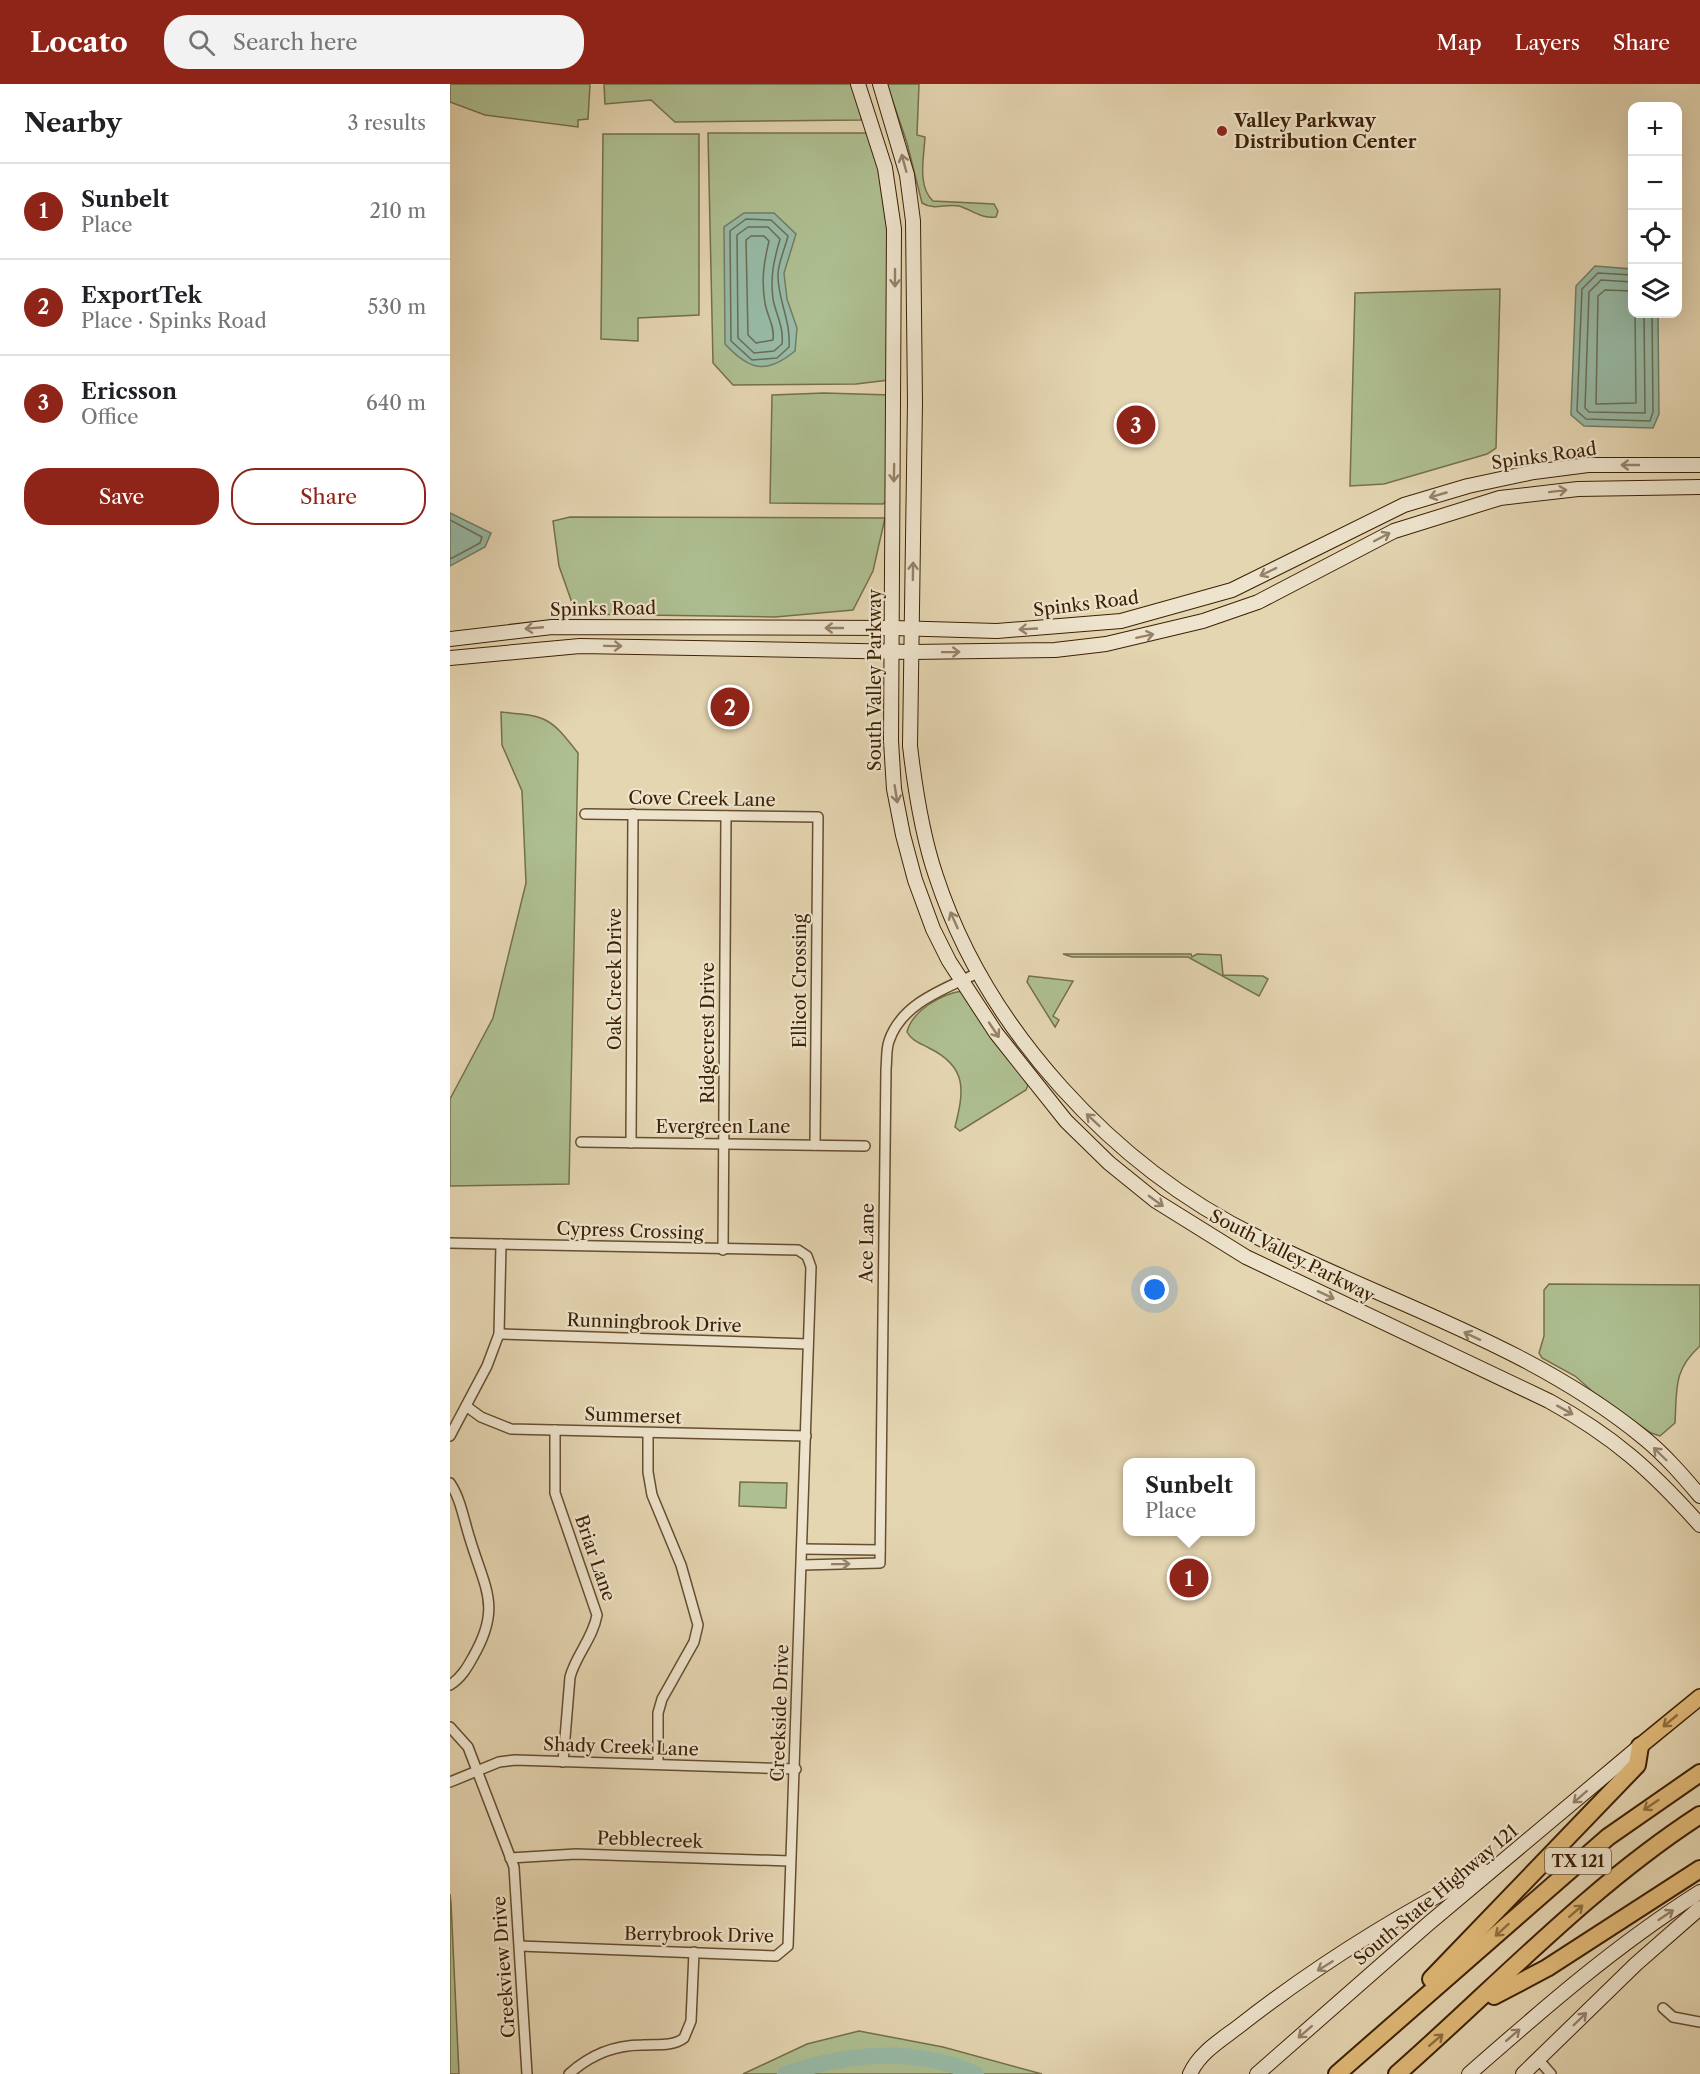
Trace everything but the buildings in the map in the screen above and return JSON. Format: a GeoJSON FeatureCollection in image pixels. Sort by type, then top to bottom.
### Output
{"type":"FeatureCollection","features":[{"type":"Feature","properties":{"kind":"highway"},"geometry":{"type":"LineString","coordinates":[[1384,2033],[1391,2015],[1443,1967],[1637,1765],[1641,1746]]}},
{"type":"Feature","properties":{"kind":"highway","name":"TX 121"},"geometry":{"type":"LineString","coordinates":[[1337,2074],[1608,1837],[1700,1773]]}},
{"type":"Feature","properties":{"kind":"highway","name":"TX 121"},"geometry":{"type":"LineString","coordinates":[[1397,2074],[1622,1873],[1700,1815]]}},
{"type":"Feature","properties":{"kind":"highway"},"geometry":{"type":"LineString","coordinates":[[1474,2006],[1547,1968],[1700,1869]]}},
{"type":"Feature","properties":{"kind":"main road","name":"South Valley Parkway"},"geometry":{"type":"LineString","coordinates":[[858,84],[885,168],[893,220],[895,390],[891,741],[894,789],[915,880],[933,929],[962,981],[1027,1075],[1066,1121],[1124,1175],[1156,1201],[1246,1257],[1513,1384],[1589,1423],[1622,1447],[1659,1479],[1700,1525]]}},
{"type":"Feature","properties":{"kind":"main road","name":"South Valley Parkway"},"geometry":{"type":"LineString","coordinates":[[880,84],[907,175],[914,221],[915,390],[910,746],[919,809],[935,875],[961,936],[980,972],[1012,1026],[1066,1094],[1137,1159],[1197,1205],[1256,1237],[1525,1361],[1603,1408],[1645,1439],[1700,1496]]}},
{"type":"Feature","properties":{"kind":"main road"},"geometry":{"type":"LineString","coordinates":[[893,220],[914,221]]}},
{"type":"Feature","properties":{"kind":"main road"},"geometry":{"type":"LineString","coordinates":[[895,390],[915,390]]}},
{"type":"Feature","properties":{"kind":"main road","name":"Spinks Road"},"geometry":{"type":"LineString","coordinates":[[450,639],[552,627],[892,628],[997,631],[1121,621],[1232,590],[1404,504],[1495,480],[1588,465],[1700,465]]}},
{"type":"Feature","properties":{"kind":"main road"},"geometry":{"type":"LineString","coordinates":[[1495,480],[1500,498]]}},
{"type":"Feature","properties":{"kind":"main road","name":"Spinks Road"},"geometry":{"type":"LineString","coordinates":[[450,658],[540,648],[643,647],[912,652],[1055,650],[1106,644],[1158,633],[1258,602],[1394,531],[1500,498],[1578,489],[1700,487]]}},
{"type":"Feature","properties":{"kind":"main road"},"geometry":{"type":"LineString","coordinates":[[1320,545],[1330,565]]}},
{"type":"Feature","properties":{"kind":"main road"},"geometry":{"type":"LineString","coordinates":[[643,647],[644,627]]}},
{"type":"Feature","properties":{"kind":"main road"},"geometry":{"type":"LineString","coordinates":[[1124,1175],[1137,1159]]}},
{"type":"Feature","properties":{"kind":"main road"},"geometry":{"type":"LineString","coordinates":[[1513,1384],[1525,1361]]}},
{"type":"Feature","properties":{"kind":"main road"},"geometry":{"type":"LineString","coordinates":[[1641,1746],[1700,1697]]}},
{"type":"Feature","properties":{"kind":"main road","name":"South State Highway 121"},"geometry":{"type":"LineString","coordinates":[[1257,2074],[1502,1862],[1641,1746]]}},
{"type":"Feature","properties":{"kind":"main road"},"geometry":{"type":"LineString","coordinates":[[1190,2074],[1206,2052],[1278,1996],[1440,1894],[1502,1862]]}},
{"type":"Feature","properties":{"kind":"main road"},"geometry":{"type":"LineString","coordinates":[[1469,2074],[1574,1982],[1620,1946],[1700,1892]]}},
{"type":"Feature","properties":{"kind":"main road"},"geometry":{"type":"LineString","coordinates":[[1523,2074],[1700,1908]]}},
{"type":"Feature","properties":{"kind":"street","name":"Cove Creek Lane"},"geometry":{"type":"LineString","coordinates":[[585,814],[818,818]]}},
{"type":"Feature","properties":{"kind":"street","name":"Oak Creek Drive"},"geometry":{"type":"LineString","coordinates":[[631,1143],[633,814]]}},
{"type":"Feature","properties":{"kind":"street","name":"Ridgecrest Drive"},"geometry":{"type":"LineString","coordinates":[[723,1250],[726,816]]}},
{"type":"Feature","properties":{"kind":"street","name":"Ellicot Crossing"},"geometry":{"type":"LineString","coordinates":[[815,1145],[818,818]]}},
{"type":"Feature","properties":{"kind":"street","name":"Ace Lane"},"geometry":{"type":"LineString","coordinates":[[802,1565],[880,1563],[886,1069],[889,1041],[905,1014],[930,996],[980,972]]}},
{"type":"Feature","properties":{"kind":"street","name":"Evergreen Lane"},"geometry":{"type":"LineString","coordinates":[[581,1142],[865,1146]]}},
{"type":"Feature","properties":{"kind":"street","name":"Cypress Crossing"},"geometry":{"type":"LineString","coordinates":[[450,1243],[798,1250],[807,1256]]}},
{"type":"Feature","properties":{"kind":"street"},"geometry":{"type":"LineString","coordinates":[[450,1436],[488,1366],[499,1334],[501,1244]]}},
{"type":"Feature","properties":{"kind":"street","name":"Creekside Drive"},"geometry":{"type":"LineString","coordinates":[[790,1861],[796,1769],[811,1267],[807,1256]]}},
{"type":"Feature","properties":{"kind":"street","name":"Runningbrook Drive"},"geometry":{"type":"LineString","coordinates":[[499,1334],[808,1344]]}},
{"type":"Feature","properties":{"kind":"street","name":"Summerset"},"geometry":{"type":"LineString","coordinates":[[466,1406],[481,1417],[511,1429],[806,1436]]}},
{"type":"Feature","properties":{"kind":"street","name":"Briar Lane"},"geometry":{"type":"LineString","coordinates":[[555,1430],[555,1493],[597,1615],[593,1631],[573,1665],[570,1677],[563,1762]]}},
{"type":"Feature","properties":{"kind":"street"},"geometry":{"type":"LineString","coordinates":[[648,1433],[648,1472],[652,1495],[681,1565],[698,1625],[698,1635],[662,1699],[658,1713],[658,1763]]}},
{"type":"Feature","properties":{"kind":"street"},"geometry":{"type":"LineString","coordinates":[[450,1483],[485,1581],[490,1601],[490,1620],[483,1640],[465,1670],[450,1685]]}},
{"type":"Feature","properties":{"kind":"street"},"geometry":{"type":"LineString","coordinates":[[802,1549],[880,1550]]}},
{"type":"Feature","properties":{"kind":"street","name":"Creekview Drive"},"geometry":{"type":"LineString","coordinates":[[450,1727],[468,1747],[514,1867],[527,2074]]}},
{"type":"Feature","properties":{"kind":"street","name":"Shady Creek Lane"},"geometry":{"type":"LineString","coordinates":[[450,1782],[499,1762],[515,1760],[796,1769]]}},
{"type":"Feature","properties":{"kind":"street","name":"Pebblecreek"},"geometry":{"type":"LineString","coordinates":[[510,1858],[576,1854],[790,1861]]}},
{"type":"Feature","properties":{"kind":"street","name":"Berrybrook Drive"},"geometry":{"type":"LineString","coordinates":[[520,1946],[781,1954],[788,1946],[790,1861]]}},
{"type":"Feature","properties":{"kind":"street"},"geometry":{"type":"LineString","coordinates":[[569,2074],[591,2057],[609,2049],[663,2045],[684,2038],[691,2021],[694,1952]]}},
{"type":"Feature","properties":{"kind":"street"},"geometry":{"type":"LineString","coordinates":[[1663,2008],[1673,2017],[1700,2022]]}},
{"type":"Feature","properties":{"kind":"street"},"geometry":{"type":"LineString","coordinates":[[1538,2059],[1551,2074]]}},
{"type":"Feature","properties":{"kind":"shaded area"},"geometry":{"type":"Polygon","coordinates":[[[450,84],[590,84],[588,119],[578,120],[578,127],[485,115],[450,102],[450,84]]]}},
{"type":"Feature","properties":{"kind":"shaded area"},"geometry":{"type":"Polygon","coordinates":[[[604,84],[854,84],[862,116],[861,120],[675,122],[651,100],[605,104],[604,84]]]}},
{"type":"Feature","properties":{"kind":"shaded area"},"geometry":{"type":"Polygon","coordinates":[[[887,84],[919,84],[917,135],[925,137],[923,179],[928,195],[933,201],[994,204],[998,211],[996,217],[982,215],[959,206],[936,207],[922,203],[907,143],[887,84]]]}},
{"type":"Feature","properties":{"kind":"shaded area"},"geometry":{"type":"Polygon","coordinates":[[[708,133],[870,133],[883,177],[889,241],[889,380],[856,384],[733,385],[713,363],[708,133]]]}},
{"type":"Feature","properties":{"kind":"shaded area"},"geometry":{"type":"Polygon","coordinates":[[[603,134],[699,134],[699,315],[638,318],[638,341],[601,339],[603,134]]]}},
{"type":"Feature","properties":{"kind":"shaded area"},"geometry":{"type":"Polygon","coordinates":[[[1500,289],[1496,448],[1487,454],[1384,484],[1350,486],[1355,293],[1500,289]]]}},
{"type":"Feature","properties":{"kind":"shaded area"},"geometry":{"type":"Polygon","coordinates":[[[824,393],[891,395],[887,500],[883,504],[770,503],[772,395],[824,393]]]}},
{"type":"Feature","properties":{"kind":"shaded area"},"geometry":{"type":"Polygon","coordinates":[[[570,517],[885,518],[873,571],[853,610],[775,617],[576,614],[559,566],[553,521],[570,517]]]}},
{"type":"Feature","properties":{"kind":"shaded area"},"geometry":{"type":"Polygon","coordinates":[[[501,712],[546,720],[561,732],[578,753],[569,1184],[450,1186],[450,1099],[493,1018],[526,883],[522,791],[502,745],[501,712]]]}},
{"type":"Feature","properties":{"kind":"shaded area"},"geometry":{"type":"Polygon","coordinates":[[[1063,954],[1191,954],[1192,957],[1197,954],[1221,955],[1223,975],[1263,976],[1268,979],[1259,996],[1188,957],[1072,957],[1063,954]]]}},
{"type":"Feature","properties":{"kind":"shaded area"},"geometry":{"type":"Polygon","coordinates":[[[1029,976],[1073,981],[1053,1016],[1059,1020],[1055,1027],[1027,982],[1029,976]]]}},
{"type":"Feature","properties":{"kind":"shaded area"},"geometry":{"type":"Polygon","coordinates":[[[962,991],[1028,1085],[1026,1090],[960,1131],[955,1127],[961,1091],[957,1072],[942,1055],[914,1040],[907,1032],[915,1017],[929,1005],[945,996],[962,991]]]}},
{"type":"Feature","properties":{"kind":"shaded area"},"geometry":{"type":"Polygon","coordinates":[[[1549,1284],[1700,1285],[1700,1346],[1685,1363],[1678,1381],[1675,1423],[1660,1436],[1651,1433],[1592,1391],[1575,1376],[1542,1358],[1539,1353],[1544,1336],[1544,1290],[1549,1284]]]}},
{"type":"Feature","properties":{"kind":"shaded area"},"geometry":{"type":"Polygon","coordinates":[[[740,1482],[787,1483],[786,1508],[739,1506],[740,1482]]]}},
{"type":"Feature","properties":{"kind":"shaded area"},"geometry":{"type":"Polygon","coordinates":[[[450,1894],[451,1903],[459,2074],[450,2074],[450,1894]]]}},
{"type":"Feature","properties":{"kind":"shaded area"},"geometry":{"type":"Polygon","coordinates":[[[859,2031],[943,2047],[1042,2074],[743,2074],[807,2044],[859,2031]]]}},
{"type":"Feature","properties":{"kind":"water"},"geometry":{"type":"Polygon","coordinates":[[[744,213],[774,213],[796,234],[784,273],[787,299],[797,328],[795,351],[785,359],[766,366],[750,364],[725,344],[724,227],[744,213]]]}},
{"type":"Feature","properties":{"kind":"water"},"geometry":{"type":"Polygon","coordinates":[[[1595,266],[1628,269],[1628,318],[1658,318],[1659,414],[1653,428],[1584,426],[1571,415],[1576,286],[1595,266]]]}},
{"type":"Feature","properties":{"kind":"water"},"geometry":{"type":"Polygon","coordinates":[[[450,513],[491,533],[485,547],[450,566],[450,513]]]}},
{"type":"Feature","properties":{"kind":"waterway"},"geometry":{"type":"LineString","coordinates":[[785,2074],[832,2061],[881,2056],[929,2059],[976,2074]]}},
{"type":"Feature","properties":{"kind":"place","name":"Valley Parkway Distribution Center"},"geometry":{"type":"Point","coordinates":[1222,131]}},
{"type":"Feature","properties":{"kind":"place","name":"Ericsson"},"geometry":{"type":"Point","coordinates":[1136,425]}},
{"type":"Feature","properties":{"kind":"place","name":"ExportTek"},"geometry":{"type":"Point","coordinates":[730,707]}},
{"type":"Feature","properties":{"kind":"place","name":"Sunbelt"},"geometry":{"type":"Point","coordinates":[1189,1578]}}]}
